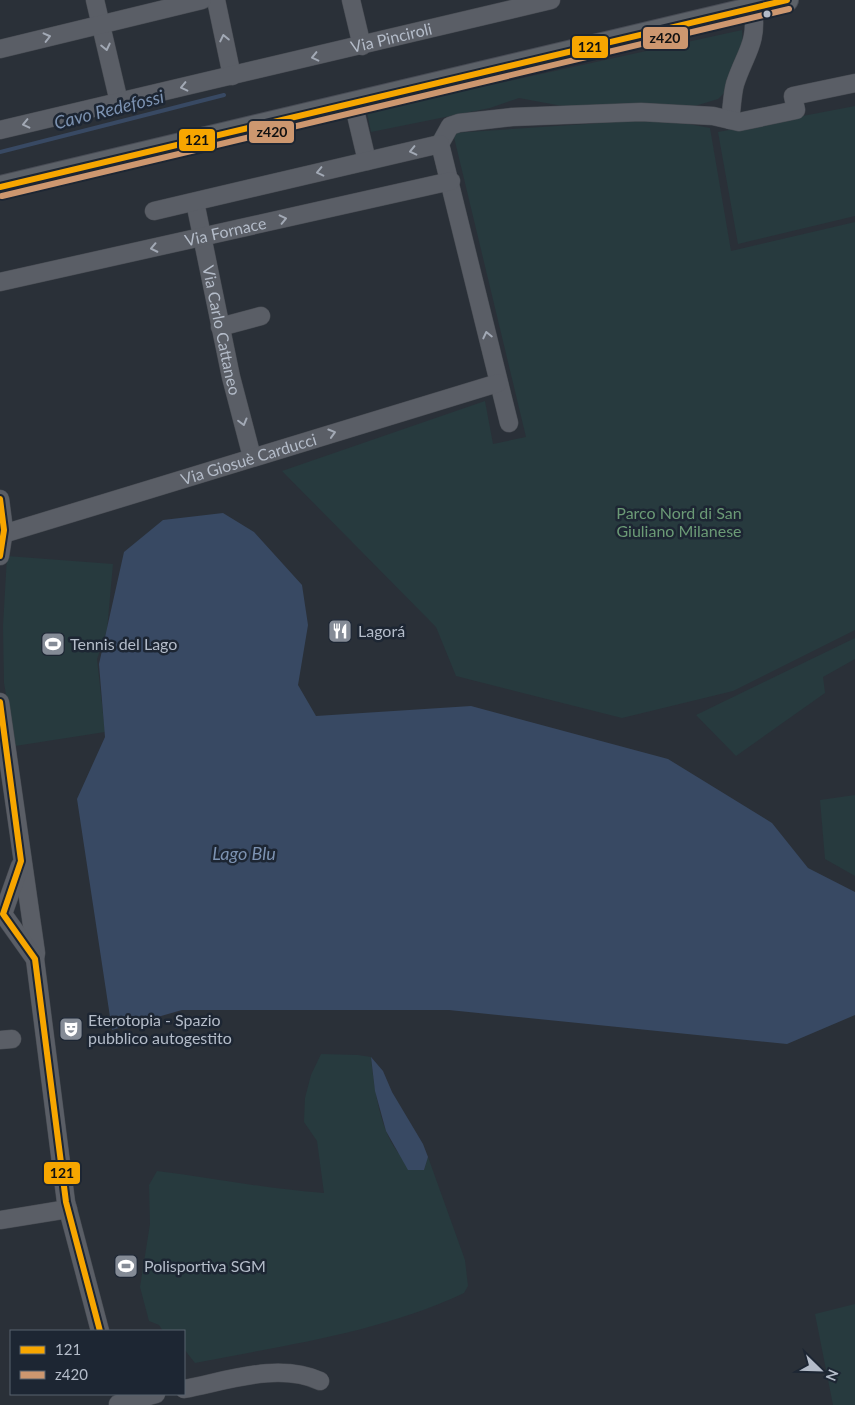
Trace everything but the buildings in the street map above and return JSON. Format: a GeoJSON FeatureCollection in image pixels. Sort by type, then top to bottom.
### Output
{"type":"FeatureCollection","features":[{"type":"Feature","properties":{"kind":"main road"},"geometry":{"type":"LineString","coordinates":[[0,186],[787,0]]}},
{"type":"Feature","properties":{"kind":"street"},"geometry":{"type":"LineString","coordinates":[[95,0],[119,102]]}},
{"type":"Feature","properties":{"kind":"street"},"geometry":{"type":"LineString","coordinates":[[0,49],[202,0]]}},
{"type":"Feature","properties":{"kind":"street"},"geometry":{"type":"LineString","coordinates":[[216,0],[232,76]]}},
{"type":"Feature","properties":{"kind":"street"},"geometry":{"type":"LineString","coordinates":[[351,0],[362,46]]}},
{"type":"Feature","properties":{"kind":"street","name":"Via Pinciroli"},"geometry":{"type":"LineString","coordinates":[[1,127],[362,46],[551,0]]}},
{"type":"Feature","properties":{"kind":"street"},"geometry":{"type":"LineString","coordinates":[[730,120],[735,85],[754,40],[753,8]]}},
{"type":"Feature","properties":{"kind":"street"},"geometry":{"type":"LineString","coordinates":[[509,423],[451,181],[440,144],[450,126],[459,123],[512,117],[641,112],[713,116],[739,122],[796,110],[793,96],[855,83]]}},
{"type":"Feature","properties":{"kind":"street"},"geometry":{"type":"LineString","coordinates":[[353,102],[367,161]]}},
{"type":"Feature","properties":{"kind":"street"},"geometry":{"type":"LineString","coordinates":[[154,211],[440,144]]}},
{"type":"Feature","properties":{"kind":"street","name":"Via Fornace"},"geometry":{"type":"LineString","coordinates":[[0,282],[451,181]]}},
{"type":"Feature","properties":{"kind":"street","name":"Via Carlo Cattaneo"},"geometry":{"type":"LineString","coordinates":[[195,202],[220,327],[252,458]]}},
{"type":"Feature","properties":{"kind":"street"},"geometry":{"type":"LineString","coordinates":[[220,327],[261,316]]}},
{"type":"Feature","properties":{"kind":"street","name":"Via Giosuè Carducci"},"geometry":{"type":"LineString","coordinates":[[2,534],[498,382]]}},
{"type":"Feature","properties":{"kind":"street"},"geometry":{"type":"LineString","coordinates":[[0,499],[2,534],[0,556]]}},
{"type":"Feature","properties":{"kind":"street"},"geometry":{"type":"LineString","coordinates":[[0,702],[21,861],[30,911],[68,1209],[100,1330]]}},
{"type":"Feature","properties":{"kind":"street"},"geometry":{"type":"LineString","coordinates":[[5,915],[21,861]]}},
{"type":"Feature","properties":{"kind":"street"},"geometry":{"type":"LineString","coordinates":[[5,915],[20,900],[30,911]]}},
{"type":"Feature","properties":{"kind":"street"},"geometry":{"type":"LineString","coordinates":[[5,915],[35,960]]}},
{"type":"Feature","properties":{"kind":"street"},"geometry":{"type":"LineString","coordinates":[[0,1220],[68,1209]]}},
{"type":"Feature","properties":{"kind":"street"},"geometry":{"type":"LineString","coordinates":[[185,1389],[276,1372],[295,1373],[320,1381]]}},
{"type":"Feature","properties":{"kind":"street"},"geometry":{"type":"LineString","coordinates":[[118,1405],[154,1398]]}},
{"type":"Feature","properties":{"kind":"green space"},"geometry":{"type":"Polygon","coordinates":[[[742,30],[743,47],[726,91],[718,99],[695,106],[640,104],[573,108],[519,98],[490,108],[371,132],[367,112],[742,30]]]}},
{"type":"Feature","properties":{"kind":"green space"},"geometry":{"type":"Polygon","coordinates":[[[855,106],[855,216],[738,244],[718,132],[855,106]]]}},
{"type":"Feature","properties":{"kind":"green space","name":"Parco Nord di San Giuliano Milanese"},"geometry":{"type":"Polygon","coordinates":[[[662,119],[710,128],[731,251],[855,222],[855,630],[733,691],[622,718],[456,676],[436,627],[282,471],[485,401],[493,444],[526,437],[453,133],[662,119]]]}},
{"type":"Feature","properties":{"kind":"green space","name":"Tennis del Lago"},"geometry":{"type":"Polygon","coordinates":[[[7,556],[113,564],[107,630],[97,659],[105,732],[15,746],[4,683],[3,626],[7,556]]]}},
{"type":"Feature","properties":{"kind":"green space"},"geometry":{"type":"Polygon","coordinates":[[[855,638],[855,659],[823,677],[825,693],[736,756],[696,715],[855,638]]]}},
{"type":"Feature","properties":{"kind":"green space"},"geometry":{"type":"Polygon","coordinates":[[[855,795],[855,876],[825,859],[820,800],[855,795]]]}},
{"type":"Feature","properties":{"kind":"green space"},"geometry":{"type":"Polygon","coordinates":[[[321,1054],[371,1057],[379,1109],[388,1135],[401,1156],[412,1164],[424,1170],[428,1157],[465,1260],[468,1286],[464,1293],[432,1307],[365,1328],[195,1363],[185,1350],[185,1330],[162,1330],[159,1325],[149,1321],[140,1287],[150,1224],[149,1185],[157,1171],[324,1193],[317,1141],[304,1122],[305,1098],[311,1075],[321,1054]]]}},
{"type":"Feature","properties":{"kind":"green space"},"geometry":{"type":"Polygon","coordinates":[[[855,1304],[855,1405],[833,1405],[815,1314],[855,1304]]]}},
{"type":"Feature","properties":{"kind":"water","name":"Lago Blu"},"geometry":{"type":"Polygon","coordinates":[[[223,513],[254,532],[302,585],[308,625],[298,685],[316,716],[471,706],[668,759],[772,823],[808,868],[855,892],[855,1015],[787,1044],[449,1010],[182,1010],[112,1030],[77,799],[105,737],[99,664],[124,552],[163,520],[223,513]]]}},
{"type":"Feature","properties":{"kind":"water"},"geometry":{"type":"Polygon","coordinates":[[[371,1057],[383,1071],[392,1092],[423,1144],[428,1157],[424,1170],[408,1170],[386,1131],[375,1091],[371,1057]]]}},
{"type":"Feature","properties":{"kind":"waterway","name":"Cavo Redefossi"},"geometry":{"type":"LineString","coordinates":[[0,152],[224,95]]}},
{"type":"Feature","properties":{"kind":"transit line","name":"121"},"geometry":{"type":"LineString","coordinates":[[0,187],[787,0]]}},
{"type":"Feature","properties":{"kind":"transit line","name":"z420"},"geometry":{"type":"LineString","coordinates":[[2,196],[789,9]]}},
{"type":"Feature","properties":{"kind":"transit line","name":"121"},"geometry":{"type":"LineString","coordinates":[[0,499],[4,530],[0,556]]}},
{"type":"Feature","properties":{"kind":"transit line","name":"121"},"geometry":{"type":"LineString","coordinates":[[0,702],[21,861],[3,914],[35,959],[66,1202],[100,1330]]}},
{"type":"Feature","properties":{"kind":"place","name":"Lagorá"},"geometry":{"type":"Point","coordinates":[340,631]}},
{"type":"Feature","properties":{"kind":"place","name":"Tennis del Lago"},"geometry":{"type":"Point","coordinates":[53,644]}},
{"type":"Feature","properties":{"kind":"place","name":"Eterotopia - Spazio pubblico autogestito"},"geometry":{"type":"Point","coordinates":[71,1029]}},
{"type":"Feature","properties":{"kind":"place","name":"Polisportiva SGM"},"geometry":{"type":"Point","coordinates":[126,1266]}}]}
